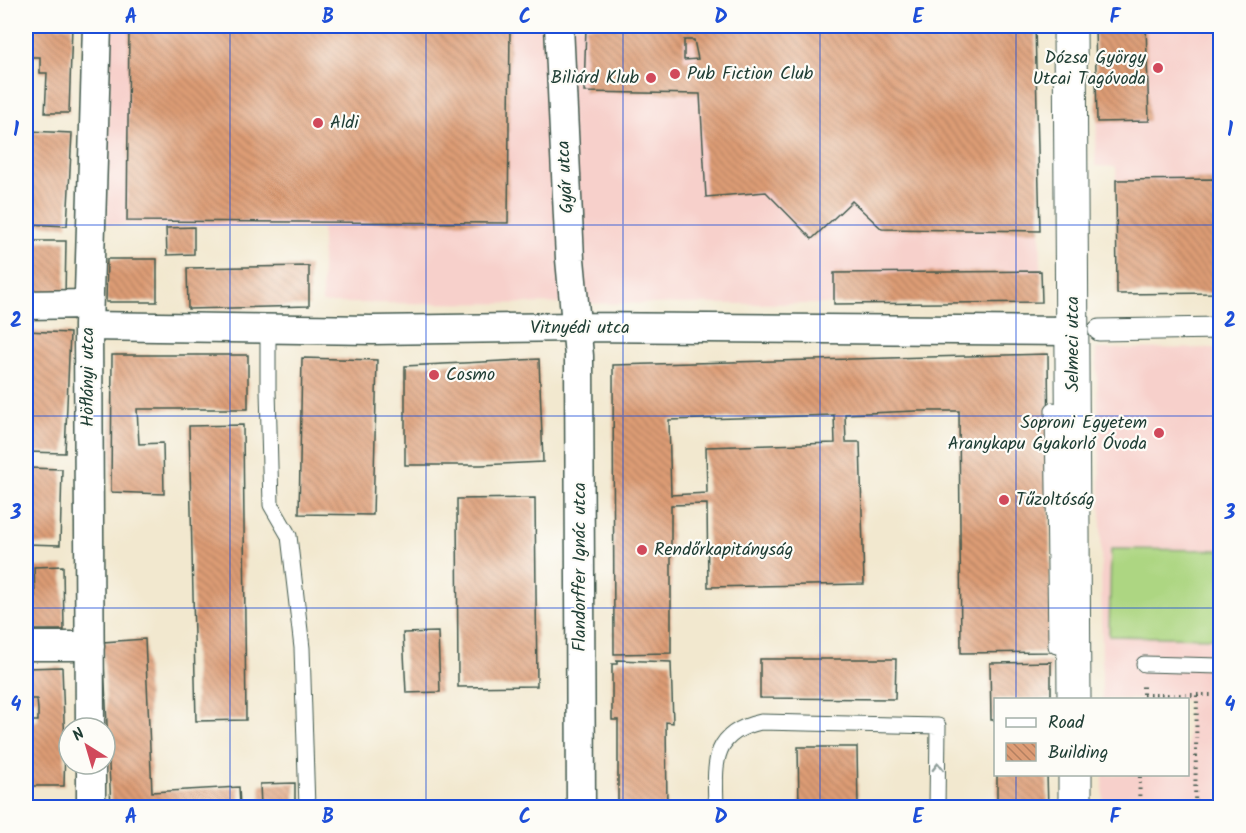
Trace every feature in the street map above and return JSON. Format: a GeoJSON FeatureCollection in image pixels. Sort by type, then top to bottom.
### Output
{"type":"FeatureCollection","features":[{"type":"Feature","properties":{"kind":"street","name":"Höflányi utca"},"geometry":{"type":"LineString","coordinates":[[90,716],[88,315],[97,26]]}},
{"type":"Feature","properties":{"kind":"street","name":"Gyár utca"},"geometry":{"type":"LineString","coordinates":[[559,26],[570,260],[577,327]]}},
{"type":"Feature","properties":{"kind":"street","name":"Selmeci utca"},"geometry":{"type":"LineString","coordinates":[[1070,26],[1086,331],[1074,698]]}},
{"type":"Feature","properties":{"kind":"street","name":"Vitnyédi utca"},"geometry":{"type":"LineString","coordinates":[[26,305],[88,315],[268,328],[374,330],[577,327],[1086,331],[1221,328]]}},
{"type":"Feature","properties":{"kind":"street","name":"Flandorffer Ignác utca"},"geometry":{"type":"LineString","coordinates":[[577,327],[581,807]]}},
{"type":"Feature","properties":{"kind":"street"},"geometry":{"type":"LineString","coordinates":[[26,646],[90,646]]}},
{"type":"Feature","properties":{"kind":"street"},"geometry":{"type":"LineString","coordinates":[[91,776],[91,807]]}},
{"type":"Feature","properties":{"kind":"street"},"geometry":{"type":"LineString","coordinates":[[1075,776],[1075,807]]}},
{"type":"Feature","properties":{"kind":"lane"},"geometry":{"type":"LineString","coordinates":[[268,328],[271,505],[290,536],[302,648],[307,807]]}},
{"type":"Feature","properties":{"kind":"lane"},"geometry":{"type":"LineString","coordinates":[[1053,410],[1056,646]]}},
{"type":"Feature","properties":{"kind":"lane"},"geometry":{"type":"LineString","coordinates":[[1144,664],[1221,666]]}},
{"type":"Feature","properties":{"kind":"lane"},"geometry":{"type":"LineString","coordinates":[[716,807],[715,764],[719,748],[747,725],[761,722],[938,726],[937,807]]}},
{"type":"Feature","properties":{"kind":"path"},"geometry":{"type":"LineString","coordinates":[[1143,695],[1221,694]]}},
{"type":"Feature","properties":{"kind":"path"},"geometry":{"type":"LineString","coordinates":[[1195,805],[1197,695]]}},
{"type":"Feature","properties":{"kind":"path"},"geometry":{"type":"LineString","coordinates":[[1139,807],[1140,776]]}},
{"type":"Feature","properties":{"kind":"path"},"geometry":{"type":"LineString","coordinates":[[1172,807],[1173,805],[1221,805]]}},
{"type":"Feature","properties":{"kind":"shaded area"},"geometry":{"type":"Polygon","coordinates":[[[110,26],[1035,26],[1042,302],[322,303],[322,228],[107,224],[110,26]]]}},
{"type":"Feature","properties":{"kind":"shaded area"},"geometry":{"type":"Polygon","coordinates":[[[1095,26],[1220,26],[1220,293],[1117,294],[1116,167],[1095,166],[1097,122],[1095,26]]]}},
{"type":"Feature","properties":{"kind":"shaded area"},"geometry":{"type":"Polygon","coordinates":[[[1220,348],[1220,807],[1103,807],[1103,776],[1189,776],[1189,698],[1102,698],[1101,518],[1096,349],[1220,348]]]}},
{"type":"Feature","properties":{"kind":"green space"},"geometry":{"type":"Polygon","coordinates":[[[1111,549],[1220,550],[1220,638],[1109,636],[1111,549]]]}},
{"type":"Feature","properties":{"kind":"building"},"geometry":{"type":"Polygon","coordinates":[[[30,26],[72,26],[69,113],[45,113],[47,73],[40,73],[40,57],[29,57],[30,26]]]}},
{"type":"Feature","properties":{"kind":"building","name":"Aldi"},"geometry":{"type":"Polygon","coordinates":[[[129,26],[510,26],[508,223],[127,221],[129,26]]]}},
{"type":"Feature","properties":{"kind":"building"},"geometry":{"type":"Polygon","coordinates":[[[586,26],[1035,26],[1040,231],[882,229],[852,201],[812,239],[766,192],[706,197],[700,94],[584,92],[586,26]],[[684,40],[684,60],[698,59],[694,40],[684,40]]]}},
{"type":"Feature","properties":{"kind":"building"},"geometry":{"type":"Polygon","coordinates":[[[1095,26],[1146,26],[1149,121],[1097,122],[1095,26]]]}},
{"type":"Feature","properties":{"kind":"building"},"geometry":{"type":"Polygon","coordinates":[[[29,131],[72,133],[67,226],[26,224],[29,131]]]}},
{"type":"Feature","properties":{"kind":"building"},"geometry":{"type":"Polygon","coordinates":[[[1220,179],[1220,293],[1117,294],[1116,180],[1220,179]]]}},
{"type":"Feature","properties":{"kind":"building"},"geometry":{"type":"Polygon","coordinates":[[[194,227],[194,254],[167,255],[166,228],[194,227]]]}},
{"type":"Feature","properties":{"kind":"building"},"geometry":{"type":"Polygon","coordinates":[[[26,241],[66,241],[65,297],[26,297],[26,241]]]}},
{"type":"Feature","properties":{"kind":"building"},"geometry":{"type":"Polygon","coordinates":[[[107,259],[157,259],[157,302],[106,302],[107,259]]]}},
{"type":"Feature","properties":{"kind":"building"},"geometry":{"type":"Polygon","coordinates":[[[309,266],[309,306],[188,309],[187,268],[309,266]]]}},
{"type":"Feature","properties":{"kind":"building"},"geometry":{"type":"Polygon","coordinates":[[[1041,271],[1042,302],[834,304],[834,273],[1041,271]]]}},
{"type":"Feature","properties":{"kind":"building"},"geometry":{"type":"Polygon","coordinates":[[[26,331],[70,333],[65,453],[26,452],[26,331]]]}},
{"type":"Feature","properties":{"kind":"building"},"geometry":{"type":"Polygon","coordinates":[[[1048,354],[1051,652],[961,653],[959,411],[916,411],[845,414],[846,442],[860,442],[864,584],[708,587],[707,504],[671,505],[671,653],[614,654],[613,365],[1048,354]],[[834,415],[669,420],[671,495],[707,493],[706,447],[835,443],[834,415]]]}},
{"type":"Feature","properties":{"kind":"building"},"geometry":{"type":"Polygon","coordinates":[[[112,355],[248,355],[248,409],[137,409],[139,444],[163,443],[164,494],[111,492],[112,355]]]}},
{"type":"Feature","properties":{"kind":"building"},"geometry":{"type":"Polygon","coordinates":[[[302,358],[377,360],[373,515],[299,514],[302,358]]]}},
{"type":"Feature","properties":{"kind":"building"},"geometry":{"type":"Polygon","coordinates":[[[539,359],[543,462],[405,465],[405,366],[539,359]]]}},
{"type":"Feature","properties":{"kind":"building"},"geometry":{"type":"Polygon","coordinates":[[[243,425],[246,720],[196,721],[189,426],[243,425]]]}},
{"type":"Feature","properties":{"kind":"building"},"geometry":{"type":"Polygon","coordinates":[[[26,468],[62,469],[60,545],[26,544],[26,468]]]}},
{"type":"Feature","properties":{"kind":"building"},"geometry":{"type":"Polygon","coordinates":[[[535,498],[537,686],[458,687],[457,499],[535,498]]]}},
{"type":"Feature","properties":{"kind":"building"},"geometry":{"type":"Polygon","coordinates":[[[63,566],[64,630],[26,630],[26,596],[35,596],[34,567],[63,566]]]}},
{"type":"Feature","properties":{"kind":"building"},"geometry":{"type":"Polygon","coordinates":[[[438,632],[440,692],[406,693],[403,633],[438,632]]]}},
{"type":"Feature","properties":{"kind":"building"},"geometry":{"type":"Polygon","coordinates":[[[145,639],[152,792],[239,787],[240,807],[111,807],[109,776],[117,776],[117,716],[107,716],[103,642],[145,639]]]}},
{"type":"Feature","properties":{"kind":"building"},"geometry":{"type":"Polygon","coordinates":[[[760,659],[896,659],[895,699],[760,698],[760,659]]]}},
{"type":"Feature","properties":{"kind":"building"},"geometry":{"type":"Polygon","coordinates":[[[617,660],[671,662],[673,723],[666,722],[667,807],[618,807],[618,720],[612,720],[612,664],[617,664],[617,660]]]}},
{"type":"Feature","properties":{"kind":"building"},"geometry":{"type":"Polygon","coordinates":[[[1051,662],[1051,698],[994,698],[994,720],[991,720],[990,663],[1051,662]]]}},
{"type":"Feature","properties":{"kind":"building"},"geometry":{"type":"Polygon","coordinates":[[[62,667],[64,716],[57,716],[57,776],[64,776],[64,786],[26,786],[26,721],[38,721],[38,710],[37,699],[26,699],[26,668],[62,667]]]}},
{"type":"Feature","properties":{"kind":"building"},"geometry":{"type":"Polygon","coordinates":[[[798,747],[857,747],[858,807],[799,807],[798,747]]]}},
{"type":"Feature","properties":{"kind":"building"},"geometry":{"type":"Polygon","coordinates":[[[997,776],[1047,776],[1048,807],[997,807],[997,776]]]}},
{"type":"Feature","properties":{"kind":"building"},"geometry":{"type":"Polygon","coordinates":[[[295,783],[295,807],[261,807],[260,784],[295,783]]]}},
{"type":"Feature","properties":{"kind":"building"},"geometry":{"type":"Polygon","coordinates":[[[66,803],[66,807],[30,807],[30,805],[66,803]]]}},
{"type":"Feature","properties":{"kind":"place","name":"Dózsa György Utcai Tagóvoda"},"geometry":{"type":"Point","coordinates":[1158,68]}},
{"type":"Feature","properties":{"kind":"place","name":"Pub Fiction Club"},"geometry":{"type":"Point","coordinates":[675,74]}},
{"type":"Feature","properties":{"kind":"place","name":"Biliárd Klub"},"geometry":{"type":"Point","coordinates":[651,78]}},
{"type":"Feature","properties":{"kind":"place","name":"Aldi"},"geometry":{"type":"Point","coordinates":[318,123]}},
{"type":"Feature","properties":{"kind":"place","name":"Cosmo"},"geometry":{"type":"Point","coordinates":[434,375]}},
{"type":"Feature","properties":{"kind":"place","name":"Soproni Egyetem Aranykapu Gyakorló Óvoda"},"geometry":{"type":"Point","coordinates":[1159,433]}},
{"type":"Feature","properties":{"kind":"place","name":"Tűzoltóság"},"geometry":{"type":"Point","coordinates":[1004,500]}},
{"type":"Feature","properties":{"kind":"place","name":"Rendőrkapitányság"},"geometry":{"type":"Point","coordinates":[642,550]}}]}
